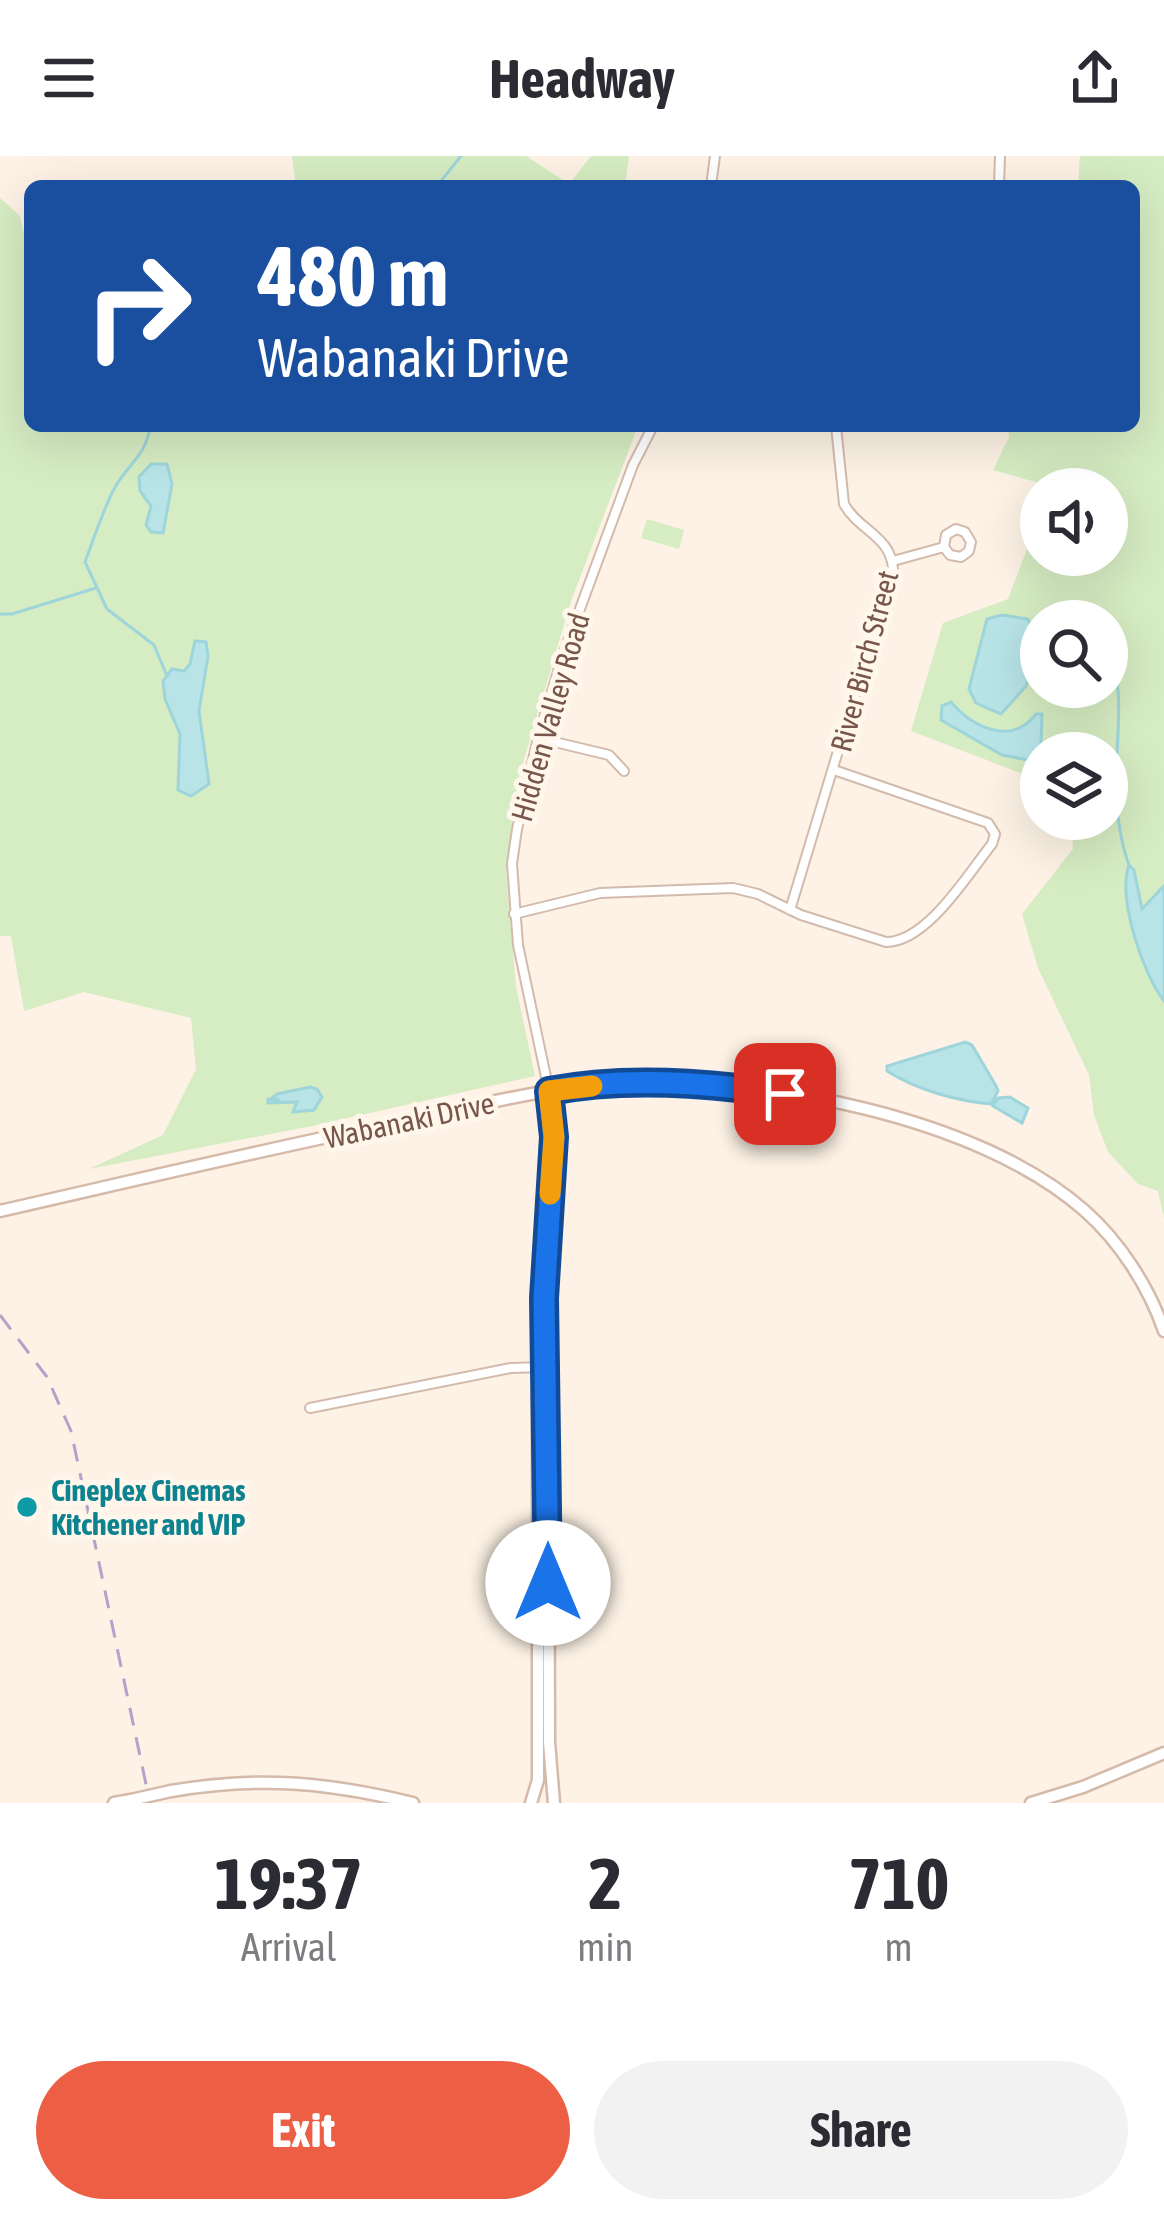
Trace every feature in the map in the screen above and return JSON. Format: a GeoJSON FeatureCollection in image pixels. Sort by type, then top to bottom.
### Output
{"type":"FeatureCollection","features":[{"type":"Feature","properties":{"kind":"street","name":"Hidden Valley Road"},"geometry":{"type":"LineString","coordinates":[[549,1091],[514,914],[514,847],[562,655],[632,465],[650,432]]}},
{"type":"Feature","properties":{"kind":"street","name":"River Birch Street"},"geometry":{"type":"LineString","coordinates":[[790,910],[893,561],[880,538],[850,515],[844,504],[837,432]]}},
{"type":"Feature","properties":{"kind":"street"},"geometry":{"type":"LineString","coordinates":[[893,561],[944,547]]}},
{"type":"Feature","properties":{"kind":"street"},"geometry":{"type":"LineString","coordinates":[[538,738],[609,755],[624,771]]}},
{"type":"Feature","properties":{"kind":"street"},"geometry":{"type":"LineString","coordinates":[[514,914],[600,893],[733,888],[886,942],[901,942],[919,932],[992,844],[994,834],[988,823],[834,770]]}},
{"type":"Feature","properties":{"kind":"street","name":"Wabanaki Drive"},"geometry":{"type":"LineString","coordinates":[[0,1211],[549,1091],[623,1083],[760,1090],[872,1112],[963,1140],[1036,1175],[1087,1213],[1132,1267],[1164,1331]]}},
{"type":"Feature","properties":{"kind":"street"},"geometry":{"type":"LineString","coordinates":[[544,1367],[548,1392],[550,1803],[533,1803],[538,1780],[538,1394],[544,1367],[554,1137],[549,1091]]}},
{"type":"Feature","properties":{"kind":"street"},"geometry":{"type":"LineString","coordinates":[[310,1408],[511,1367],[544,1367]]}},
{"type":"Feature","properties":{"kind":"street"},"geometry":{"type":"LineString","coordinates":[[1031,1803],[1164,1753]]}},
{"type":"Feature","properties":{"kind":"street"},"geometry":{"type":"LineString","coordinates":[[114,1803],[222,1782],[303,1781],[413,1803]]}},
{"type":"Feature","properties":{"kind":"green space"},"geometry":{"type":"Polygon","coordinates":[[[292,156],[526,156],[563,180],[295,180],[292,156]]]}},
{"type":"Feature","properties":{"kind":"green space"},"geometry":{"type":"Polygon","coordinates":[[[591,156],[629,156],[626,180],[572,180],[591,156]]]}},
{"type":"Feature","properties":{"kind":"green space"},"geometry":{"type":"Polygon","coordinates":[[[1080,156],[1164,156],[1164,886],[1142,910],[1126,875],[1140,955],[1164,1001],[1164,1218],[1158,1191],[1138,1184],[1108,1152],[1094,1115],[1089,1075],[1038,968],[1022,914],[1073,849],[1072,840],[1128,840],[1128,732],[1021,732],[1028,723],[997,730],[968,718],[951,703],[942,720],[1002,755],[1020,733],[1020,773],[911,731],[943,623],[1008,599],[1020,567],[1020,576],[1128,576],[1128,468],[1020,468],[1020,478],[993,470],[1009,432],[1140,432],[1140,180],[1078,180],[1080,156]]]}},
{"type":"Feature","properties":{"kind":"green space"},"geometry":{"type":"Polygon","coordinates":[[[0,198],[20,216],[24,234],[24,432],[636,432],[571,601],[517,783],[506,873],[516,987],[535,1076],[89,1169],[163,1135],[196,1069],[191,1018],[84,992],[24,1011],[11,936],[0,936],[0,198]],[[195,641],[190,664],[184,671],[172,669],[165,699],[180,734],[180,771],[191,796],[209,784],[199,711],[206,643],[195,641]]]}},
{"type":"Feature","properties":{"kind":"green space"},"geometry":{"type":"Polygon","coordinates":[[[647,519],[684,530],[679,549],[641,538],[647,519]]]}},
{"type":"Feature","properties":{"kind":"water"},"geometry":{"type":"Polygon","coordinates":[[[151,464],[167,464],[172,484],[163,533],[151,532],[146,525],[151,506],[140,491],[139,477],[151,464]]]}},
{"type":"Feature","properties":{"kind":"water"},"geometry":{"type":"Polygon","coordinates":[[[1020,618],[1020,693],[1001,714],[976,703],[969,689],[987,619],[1020,618]]]}},
{"type":"Feature","properties":{"kind":"water"},"geometry":{"type":"Polygon","coordinates":[[[195,641],[206,642],[208,656],[199,711],[209,784],[191,796],[178,790],[180,734],[163,681],[172,669],[184,671],[190,664],[195,641]]]}},
{"type":"Feature","properties":{"kind":"water"},"geometry":{"type":"Polygon","coordinates":[[[951,702],[981,726],[1004,731],[1042,714],[1041,732],[1020,732],[1020,758],[1002,755],[941,720],[942,706],[951,702]]]}},
{"type":"Feature","properties":{"kind":"water"},"geometry":{"type":"Polygon","coordinates":[[[1129,865],[1142,909],[1164,886],[1164,1001],[1134,935],[1126,896],[1129,865]]]}},
{"type":"Feature","properties":{"kind":"water"},"geometry":{"type":"Polygon","coordinates":[[[965,1042],[972,1045],[996,1086],[991,1104],[937,1094],[887,1071],[887,1066],[965,1042]]]}},
{"type":"Feature","properties":{"kind":"water"},"geometry":{"type":"Polygon","coordinates":[[[310,1087],[322,1097],[314,1110],[293,1112],[297,1102],[268,1103],[268,1099],[280,1101],[273,1097],[277,1094],[310,1087]]]}},
{"type":"Feature","properties":{"kind":"water"},"geometry":{"type":"Polygon","coordinates":[[[1010,1097],[1028,1108],[1022,1123],[993,1106],[998,1098],[1010,1097]]]}},
{"type":"Feature","properties":{"kind":"waterway"},"geometry":{"type":"LineString","coordinates":[[442,180],[461,156]]}},
{"type":"Feature","properties":{"kind":"waterway"},"geometry":{"type":"LineString","coordinates":[[148,432],[145,445],[113,491],[85,562],[107,609],[154,645],[167,676]]}},
{"type":"Feature","properties":{"kind":"waterway"},"geometry":{"type":"LineString","coordinates":[[0,614],[96,588]]}},
{"type":"Feature","properties":{"kind":"waterway"},"geometry":{"type":"LineString","coordinates":[[1118,708],[1116,799],[1129,865]]}},
{"type":"Feature","properties":{"kind":"railway"},"geometry":{"type":"LineString","coordinates":[[0,1315],[47,1377],[71,1431],[150,1803]]}},
{"type":"Feature","properties":{"kind":"slow traffic"},"geometry":{"type":"LineString","coordinates":[[550,1194],[554,1137],[549,1091],[592,1086]]}},
{"type":"Feature","properties":{"kind":"place","name":"Cineplex Cinemas Kitchener and VIP"},"geometry":{"type":"Point","coordinates":[27,1507]}},
{"type":"Feature","properties":{"kind":"route"},"geometry":{"type":"LineString","coordinates":[[548,1583],[544,1298],[554,1137],[549,1091],[623,1083],[785,1094]]}}]}
